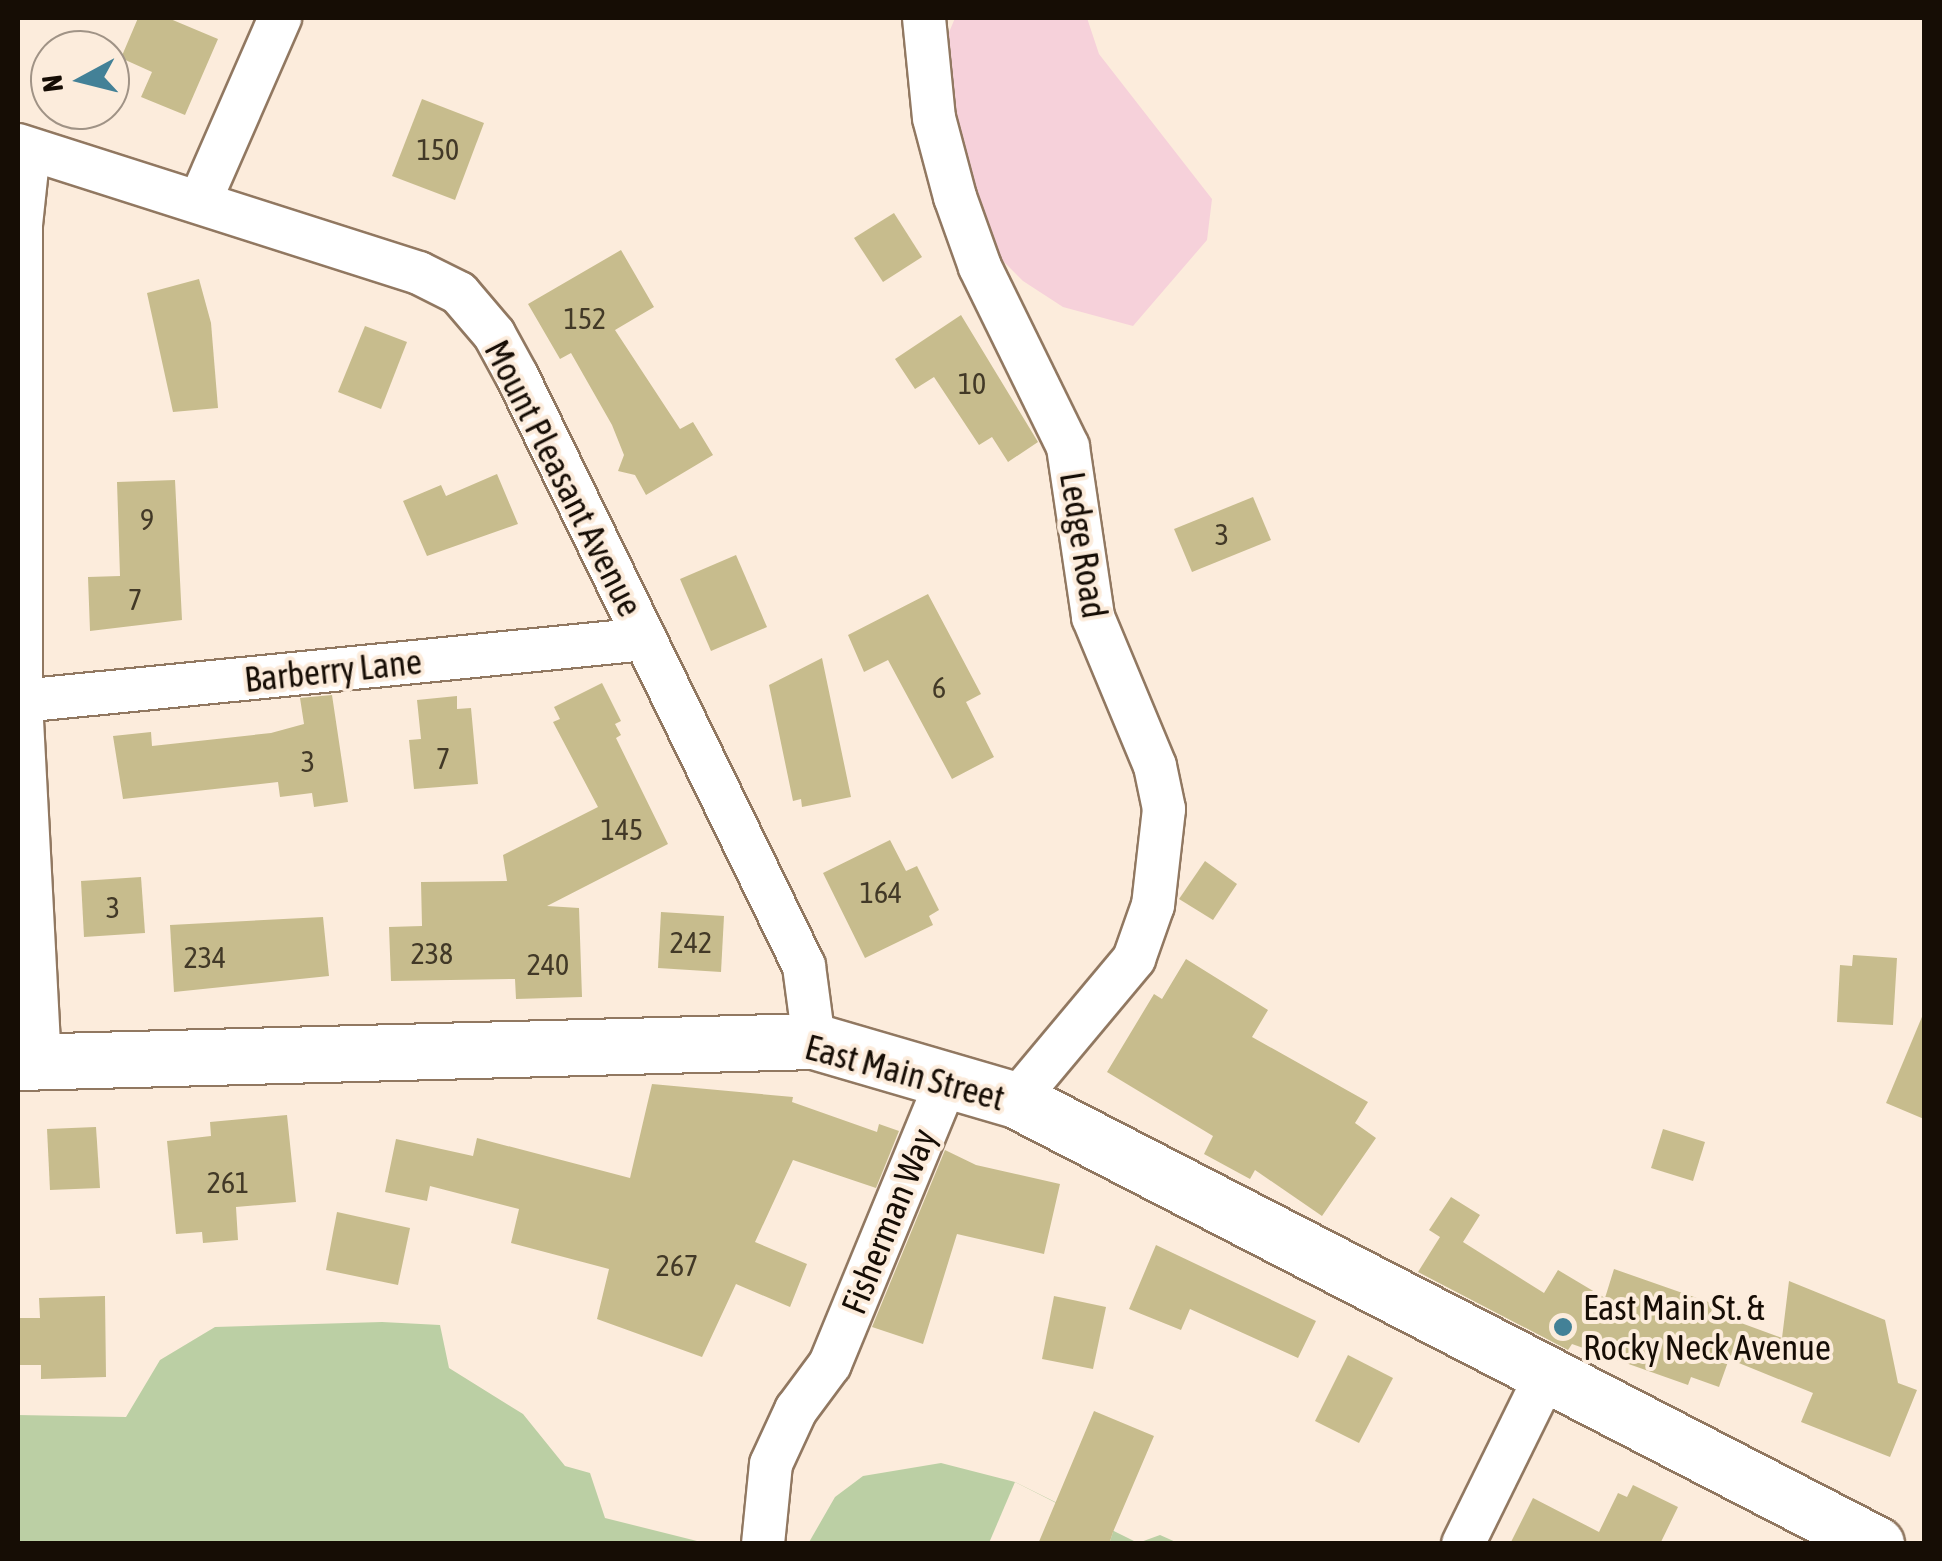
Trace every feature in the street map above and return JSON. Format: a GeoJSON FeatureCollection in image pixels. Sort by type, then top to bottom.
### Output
{"type":"FeatureCollection","features":[{"type":"Feature","properties":{"kind":"main road","name":"East Main Street"},"geometry":{"type":"LineString","coordinates":[[29,1063],[814,1041],[1016,1100],[1876,1544]]}},
{"type":"Feature","properties":{"kind":"street"},"geometry":{"type":"LineString","coordinates":[[200,200],[280,18]]}},
{"type":"Feature","properties":{"kind":"street","name":"Ledge Road"},"geometry":{"type":"LineString","coordinates":[[924,18],[934,118],[956,197],[980,267],[1068,447],[1093,618],[1156,766],[1164,809],[1156,890],[1134,959],[1016,1100]]}},
{"type":"Feature","properties":{"kind":"street"},"geometry":{"type":"LineString","coordinates":[[23,148],[21,701],[29,1063]]}},
{"type":"Feature","properties":{"kind":"street","name":"Mount Pleasant Avenue"},"geometry":{"type":"LineString","coordinates":[[23,148],[200,200],[419,273],[459,293],[494,334],[518,376],[804,966],[814,1041]]}},
{"type":"Feature","properties":{"kind":"street","name":"Barberry Lane"},"geometry":{"type":"LineString","coordinates":[[21,701],[645,639]]}},
{"type":"Feature","properties":{"kind":"street","name":"Fisherman Way"},"geometry":{"type":"LineString","coordinates":[[763,1544],[771,1464],[796,1410],[830,1364],[948,1078]]}},
{"type":"Feature","properties":{"kind":"street"},"geometry":{"type":"LineString","coordinates":[[1463,1544],[1546,1374]]}},
{"type":"Feature","properties":{"kind":"shaded area"},"geometry":{"type":"Polygon","coordinates":[[[955,18],[1087,18],[1099,54],[1212,199],[1207,240],[1133,326],[1063,307],[1023,281],[994,252],[960,188],[945,42],[955,18]]]}},
{"type":"Feature","properties":{"kind":"shaded area"},"geometry":{"type":"Polygon","coordinates":[[[382,1322],[440,1325],[449,1368],[523,1414],[565,1466],[590,1473],[605,1518],[705,1543],[18,1543],[18,1415],[126,1417],[160,1360],[215,1327],[382,1322]]]}},
{"type":"Feature","properties":{"kind":"shaded area"},"geometry":{"type":"Polygon","coordinates":[[[941,1463],[1015,1482],[1138,1543],[1160,1535],[1178,1543],[808,1544],[835,1497],[863,1476],[941,1463]]]}},
{"type":"Feature","properties":{"kind":"pier"},"geometry":{"type":"Polygon","coordinates":[[[1015,1482],[1113,1532],[1109,1544],[989,1543],[1015,1482]]]}},
{"type":"Feature","properties":{"kind":"building"},"geometry":{"type":"Polygon","coordinates":[[[138,18],[168,18],[218,39],[185,115],[141,97],[152,72],[130,62],[130,37],[138,18]]]}},
{"type":"Feature","properties":{"kind":"building"},"geometry":{"type":"Polygon","coordinates":[[[422,99],[484,123],[455,200],[392,176],[422,99]]]}},
{"type":"Feature","properties":{"kind":"building"},"geometry":{"type":"Polygon","coordinates":[[[894,213],[922,257],[883,282],[854,238],[894,213]]]}},
{"type":"Feature","properties":{"kind":"building"},"geometry":{"type":"Polygon","coordinates":[[[621,250],[654,307],[615,330],[680,429],[693,422],[713,455],[646,495],[635,475],[618,471],[624,455],[612,425],[571,353],[560,359],[528,304],[621,250]]]}},
{"type":"Feature","properties":{"kind":"building"},"geometry":{"type":"Polygon","coordinates":[[[199,279],[211,323],[218,408],[173,412],[147,293],[199,279]]]}},
{"type":"Feature","properties":{"kind":"building"},"geometry":{"type":"Polygon","coordinates":[[[961,315],[1038,442],[1008,462],[992,437],[979,445],[934,377],[915,389],[895,359],[961,315]]]}},
{"type":"Feature","properties":{"kind":"building"},"geometry":{"type":"Polygon","coordinates":[[[365,326],[407,342],[381,409],[338,392],[365,326]]]}},
{"type":"Feature","properties":{"kind":"building"},"geometry":{"type":"Polygon","coordinates":[[[497,474],[518,524],[427,556],[403,501],[441,485],[446,496],[497,474]]]}},
{"type":"Feature","properties":{"kind":"building"},"geometry":{"type":"Polygon","coordinates":[[[175,480],[182,620],[90,631],[88,577],[120,576],[117,482],[175,480]]]}},
{"type":"Feature","properties":{"kind":"building"},"geometry":{"type":"Polygon","coordinates":[[[1253,497],[1271,540],[1192,572],[1174,529],[1253,497]]]}},
{"type":"Feature","properties":{"kind":"building"},"geometry":{"type":"Polygon","coordinates":[[[736,555],[767,627],[711,651],[680,579],[736,555]]]}},
{"type":"Feature","properties":{"kind":"building"},"geometry":{"type":"Polygon","coordinates":[[[928,594],[981,694],[966,702],[994,757],[952,779],[888,660],[864,672],[848,635],[928,594]]]}},
{"type":"Feature","properties":{"kind":"building"},"geometry":{"type":"Polygon","coordinates":[[[822,658],[851,797],[802,807],[801,799],[793,801],[769,685],[822,658]]]}},
{"type":"Feature","properties":{"kind":"building"},"geometry":{"type":"Polygon","coordinates":[[[602,683],[621,721],[615,724],[621,735],[616,738],[668,844],[547,906],[579,908],[582,997],[516,999],[515,979],[391,981],[389,927],[422,926],[421,882],[507,881],[503,855],[598,807],[553,722],[560,719],[554,707],[602,683]]]}},
{"type":"Feature","properties":{"kind":"building"},"geometry":{"type":"Polygon","coordinates":[[[332,695],[348,802],[314,807],[312,793],[280,797],[278,782],[123,799],[113,736],[151,732],[152,746],[271,733],[304,724],[300,698],[332,695]]]}},
{"type":"Feature","properties":{"kind":"building"},"geometry":{"type":"Polygon","coordinates":[[[457,696],[457,709],[471,708],[478,784],[414,789],[409,740],[421,739],[417,700],[457,696]]]}},
{"type":"Feature","properties":{"kind":"building"},"geometry":{"type":"Polygon","coordinates":[[[890,840],[906,871],[917,866],[939,910],[929,916],[933,925],[865,958],[823,873],[890,840]]]}},
{"type":"Feature","properties":{"kind":"building"},"geometry":{"type":"Polygon","coordinates":[[[1205,861],[1237,884],[1213,920],[1179,899],[1205,861]]]}},
{"type":"Feature","properties":{"kind":"building"},"geometry":{"type":"Polygon","coordinates":[[[141,877],[145,933],[84,937],[81,881],[141,877]]]}},
{"type":"Feature","properties":{"kind":"building"},"geometry":{"type":"Polygon","coordinates":[[[661,912],[724,916],[721,972],[658,968],[661,912]]]}},
{"type":"Feature","properties":{"kind":"building"},"geometry":{"type":"Polygon","coordinates":[[[323,917],[329,976],[174,992],[170,925],[323,917]]]}},
{"type":"Feature","properties":{"kind":"building"},"geometry":{"type":"Polygon","coordinates":[[[1853,955],[1897,958],[1893,1025],[1837,1022],[1840,965],[1852,966],[1853,955]]]}},
{"type":"Feature","properties":{"kind":"building"},"geometry":{"type":"Polygon","coordinates":[[[1186,959],[1268,1010],[1252,1037],[1368,1102],[1355,1123],[1376,1138],[1322,1216],[1255,1170],[1250,1179],[1204,1154],[1213,1136],[1107,1072],[1154,994],[1162,999],[1186,959]]]}},
{"type":"Feature","properties":{"kind":"building"},"geometry":{"type":"Polygon","coordinates":[[[1924,1012],[1924,1119],[1886,1103],[1924,1012]]]}},
{"type":"Feature","properties":{"kind":"building"},"geometry":{"type":"Polygon","coordinates":[[[652,1084],[793,1097],[792,1102],[877,1132],[879,1124],[899,1131],[876,1188],[793,1160],[755,1242],[807,1264],[790,1307],[736,1284],[702,1357],[597,1319],[609,1269],[511,1243],[519,1209],[430,1186],[427,1201],[385,1192],[396,1139],[473,1156],[477,1138],[630,1178],[652,1084]]]}},
{"type":"Feature","properties":{"kind":"building"},"geometry":{"type":"Polygon","coordinates":[[[287,1115],[296,1202],[236,1207],[238,1240],[203,1243],[202,1232],[176,1234],[167,1141],[211,1136],[210,1122],[287,1115]]]}},
{"type":"Feature","properties":{"kind":"building"},"geometry":{"type":"Polygon","coordinates":[[[96,1127],[100,1188],[50,1190],[47,1129],[96,1127]]]}},
{"type":"Feature","properties":{"kind":"building"},"geometry":{"type":"Polygon","coordinates":[[[1663,1129],[1705,1142],[1693,1181],[1651,1168],[1663,1129]]]}},
{"type":"Feature","properties":{"kind":"building"},"geometry":{"type":"Polygon","coordinates":[[[945,1150],[976,1165],[1060,1184],[1044,1254],[957,1234],[923,1344],[872,1327],[945,1150]]]}},
{"type":"Feature","properties":{"kind":"building"},"geometry":{"type":"Polygon","coordinates":[[[1451,1197],[1480,1215],[1463,1242],[1544,1293],[1558,1270],[1605,1298],[1614,1269],[1714,1304],[1711,1312],[1782,1338],[1789,1281],[1885,1320],[1898,1383],[1917,1390],[1890,1457],[1801,1422],[1813,1393],[1729,1359],[1719,1387],[1691,1377],[1688,1385],[1572,1344],[1568,1350],[1418,1272],[1440,1237],[1429,1230],[1451,1197]]]}},
{"type":"Feature","properties":{"kind":"building"},"geometry":{"type":"Polygon","coordinates":[[[337,1212],[410,1228],[398,1285],[326,1270],[337,1212]]]}},
{"type":"Feature","properties":{"kind":"building"},"geometry":{"type":"Polygon","coordinates":[[[1156,1245],[1316,1321],[1298,1358],[1190,1309],[1181,1330],[1129,1309],[1156,1245]]]}},
{"type":"Feature","properties":{"kind":"building"},"geometry":{"type":"Polygon","coordinates":[[[105,1296],[106,1377],[41,1379],[41,1365],[18,1365],[18,1318],[40,1318],[39,1298],[105,1296]]]}},
{"type":"Feature","properties":{"kind":"building"},"geometry":{"type":"Polygon","coordinates":[[[1054,1296],[1106,1307],[1093,1369],[1042,1359],[1054,1296]]]}},
{"type":"Feature","properties":{"kind":"building"},"geometry":{"type":"Polygon","coordinates":[[[1348,1355],[1393,1378],[1359,1443],[1315,1421],[1348,1355]]]}},
{"type":"Feature","properties":{"kind":"building"},"geometry":{"type":"Polygon","coordinates":[[[1094,1411],[1154,1436],[1109,1544],[1038,1544],[1094,1411]]]}},
{"type":"Feature","properties":{"kind":"building"},"geometry":{"type":"Polygon","coordinates":[[[1633,1485],[1678,1507],[1660,1544],[1510,1544],[1533,1498],[1599,1532],[1618,1493],[1627,1497],[1633,1485]]]}},
{"type":"Feature","properties":{"kind":"place","name":"East Main St. & Rocky Neck Avenue"},"geometry":{"type":"Point","coordinates":[1563,1327]}}]}
